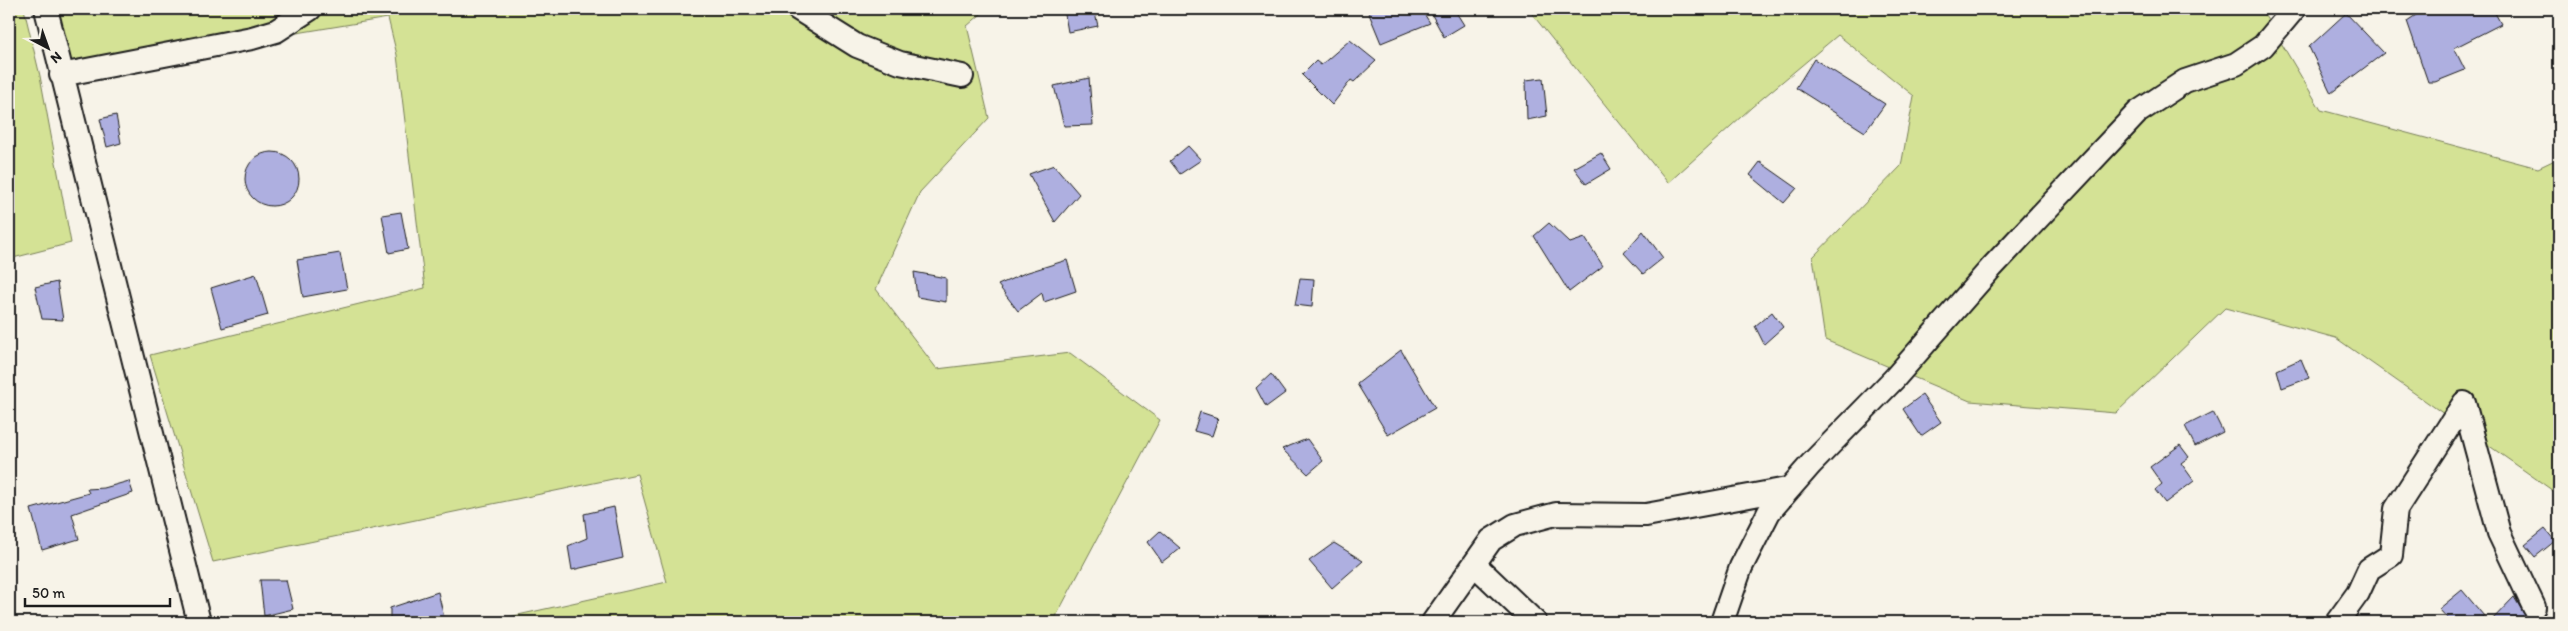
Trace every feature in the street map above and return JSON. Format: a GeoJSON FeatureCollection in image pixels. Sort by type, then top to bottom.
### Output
{"type":"FeatureCollection","features":[{"type":"Feature","properties":{"kind":"street"},"geometry":{"type":"LineString","coordinates":[[46,9],[199,622]]}},
{"type":"Feature","properties":{"kind":"street"},"geometry":{"type":"LineString","coordinates":[[61,75],[252,38],[276,31],[310,9]]}},
{"type":"Feature","properties":{"kind":"street"},"geometry":{"type":"LineString","coordinates":[[798,9],[857,46],[900,63],[962,76]]}},
{"type":"Feature","properties":{"kind":"street"},"geometry":{"type":"LineString","coordinates":[[1722,622],[1741,568],[1769,512],[1787,490],[1894,379],[1992,267],[2138,112],[2185,81],[2236,64],[2263,46],[2294,9]]}},
{"type":"Feature","properties":{"kind":"street"},"geometry":{"type":"LineString","coordinates":[[2337,622],[2358,593],[2370,569],[2391,555],[2396,509],[2464,403],[2500,533],[2534,607]]}},
{"type":"Feature","properties":{"kind":"street"},"geometry":{"type":"LineString","coordinates":[[1433,622],[1491,540],[1515,525],[1556,514],[1646,515],[1787,490]]}},
{"type":"Feature","properties":{"kind":"street"},"geometry":{"type":"LineString","coordinates":[[1474,564],[1535,622]]}},
{"type":"Feature","properties":{"kind":"green space"},"geometry":{"type":"Polygon","coordinates":[[[9,9],[24,9],[40,76],[71,243],[9,259],[9,9]]]}},
{"type":"Feature","properties":{"kind":"green space"},"geometry":{"type":"Polygon","coordinates":[[[58,9],[987,9],[967,26],[989,118],[920,192],[876,289],[937,369],[1070,353],[1160,420],[1053,622],[510,622],[509,617],[667,582],[637,474],[213,562],[150,355],[425,288],[397,55],[388,18],[72,70],[58,9]]]}},
{"type":"Feature","properties":{"kind":"green space"},"geometry":{"type":"Polygon","coordinates":[[[1528,9],[2261,9],[2321,110],[2538,168],[2559,158],[2559,495],[2336,338],[2225,308],[2116,413],[1970,401],[1825,340],[1813,257],[1901,166],[1914,96],[1838,35],[1752,107],[1668,183],[1528,9]]]}},
{"type":"Feature","properties":{"kind":"building"},"geometry":{"type":"Polygon","coordinates":[[[1064,9],[1094,9],[1098,26],[1068,32],[1064,9]]]}},
{"type":"Feature","properties":{"kind":"building"},"geometry":{"type":"Polygon","coordinates":[[[1367,9],[1421,9],[1430,23],[1381,43],[1367,9]]]}},
{"type":"Feature","properties":{"kind":"building"},"geometry":{"type":"Polygon","coordinates":[[[1443,9],[1454,9],[1464,25],[1444,37],[1432,15],[1443,9]]]}},
{"type":"Feature","properties":{"kind":"building"},"geometry":{"type":"Polygon","coordinates":[[[2425,9],[2493,9],[2501,24],[2454,48],[2465,70],[2435,82],[2428,82],[2407,21],[2425,9]]]}},
{"type":"Feature","properties":{"kind":"building"},"geometry":{"type":"Polygon","coordinates":[[[2346,13],[2384,53],[2331,93],[2309,47],[2346,13]]]}},
{"type":"Feature","properties":{"kind":"building"},"geometry":{"type":"Polygon","coordinates":[[[1350,40],[1376,61],[1354,82],[1351,80],[1332,105],[1302,75],[1316,61],[1321,65],[1350,40]]]}},
{"type":"Feature","properties":{"kind":"building"},"geometry":{"type":"Polygon","coordinates":[[[1814,59],[1885,104],[1865,132],[1796,88],[1814,59]]]}},
{"type":"Feature","properties":{"kind":"building"},"geometry":{"type":"Polygon","coordinates":[[[1089,78],[1093,125],[1064,126],[1054,86],[1089,78]]]}},
{"type":"Feature","properties":{"kind":"building"},"geometry":{"type":"Polygon","coordinates":[[[1543,78],[1547,116],[1527,120],[1526,80],[1543,78]]]}},
{"type":"Feature","properties":{"kind":"building"},"geometry":{"type":"Polygon","coordinates":[[[116,115],[121,143],[107,147],[100,119],[116,115]]]}},
{"type":"Feature","properties":{"kind":"building"},"geometry":{"type":"Polygon","coordinates":[[[1188,146],[1201,160],[1180,174],[1170,161],[1188,146]]]}},
{"type":"Feature","properties":{"kind":"building"},"geometry":{"type":"Polygon","coordinates":[[[272,152],[282,154],[291,160],[297,169],[299,179],[297,189],[291,198],[282,204],[272,206],[262,204],[253,198],[247,189],[245,179],[247,169],[253,160],[262,154],[272,152]]]}},
{"type":"Feature","properties":{"kind":"building"},"geometry":{"type":"Polygon","coordinates":[[[1601,153],[1611,169],[1586,184],[1574,168],[1601,153]]]}},
{"type":"Feature","properties":{"kind":"building"},"geometry":{"type":"Polygon","coordinates":[[[1760,162],[1797,188],[1784,203],[1750,175],[1760,162]]]}},
{"type":"Feature","properties":{"kind":"building"},"geometry":{"type":"Polygon","coordinates":[[[1054,165],[1079,194],[1055,222],[1029,174],[1054,165]]]}},
{"type":"Feature","properties":{"kind":"building"},"geometry":{"type":"Polygon","coordinates":[[[401,212],[408,249],[389,253],[382,215],[401,212]]]}},
{"type":"Feature","properties":{"kind":"building"},"geometry":{"type":"Polygon","coordinates":[[[1549,223],[1570,243],[1585,238],[1603,266],[1569,292],[1534,236],[1549,223]]]}},
{"type":"Feature","properties":{"kind":"building"},"geometry":{"type":"Polygon","coordinates":[[[1643,231],[1663,258],[1643,274],[1624,253],[1643,231]]]}},
{"type":"Feature","properties":{"kind":"building"},"geometry":{"type":"Polygon","coordinates":[[[340,253],[347,289],[303,297],[297,260],[340,253]]]}},
{"type":"Feature","properties":{"kind":"building"},"geometry":{"type":"Polygon","coordinates":[[[1067,260],[1076,291],[1044,302],[1042,293],[1018,311],[998,285],[1025,273],[1067,260]]]}},
{"type":"Feature","properties":{"kind":"building"},"geometry":{"type":"Polygon","coordinates":[[[914,272],[946,278],[946,302],[917,297],[914,272]]]}},
{"type":"Feature","properties":{"kind":"building"},"geometry":{"type":"Polygon","coordinates":[[[256,274],[268,315],[222,328],[211,288],[256,274]]]}},
{"type":"Feature","properties":{"kind":"building"},"geometry":{"type":"Polygon","coordinates":[[[1300,278],[1314,279],[1312,307],[1295,305],[1300,278]]]}},
{"type":"Feature","properties":{"kind":"building"},"geometry":{"type":"Polygon","coordinates":[[[57,282],[63,320],[42,319],[35,287],[57,282]]]}},
{"type":"Feature","properties":{"kind":"building"},"geometry":{"type":"Polygon","coordinates":[[[1772,312],[1783,327],[1764,344],[1755,326],[1772,312]]]}},
{"type":"Feature","properties":{"kind":"building"},"geometry":{"type":"Polygon","coordinates":[[[1401,350],[1435,408],[1388,435],[1357,384],[1401,350]]]}},
{"type":"Feature","properties":{"kind":"building"},"geometry":{"type":"Polygon","coordinates":[[[2301,359],[2309,378],[2282,388],[2277,370],[2301,359]]]}},
{"type":"Feature","properties":{"kind":"building"},"geometry":{"type":"Polygon","coordinates":[[[1271,374],[1285,393],[1266,407],[1256,388],[1271,374]]]}},
{"type":"Feature","properties":{"kind":"building"},"geometry":{"type":"Polygon","coordinates":[[[1922,395],[1941,422],[1921,436],[1903,409],[1922,395]]]}},
{"type":"Feature","properties":{"kind":"building"},"geometry":{"type":"Polygon","coordinates":[[[1200,412],[1218,418],[1212,436],[1194,431],[1200,412]]]}},
{"type":"Feature","properties":{"kind":"building"},"geometry":{"type":"Polygon","coordinates":[[[2213,412],[2223,432],[2195,446],[2185,426],[2213,412]]]}},
{"type":"Feature","properties":{"kind":"building"},"geometry":{"type":"Polygon","coordinates":[[[1307,439],[1323,461],[1308,474],[1282,449],[1307,439]]]}},
{"type":"Feature","properties":{"kind":"building"},"geometry":{"type":"Polygon","coordinates":[[[2180,445],[2189,457],[2181,463],[2194,481],[2165,503],[2155,490],[2162,484],[2150,467],[2180,445]]]}},
{"type":"Feature","properties":{"kind":"building"},"geometry":{"type":"Polygon","coordinates":[[[129,481],[133,493],[72,514],[79,539],[42,550],[31,509],[89,493],[87,489],[104,488],[129,481]]]}},
{"type":"Feature","properties":{"kind":"building"},"geometry":{"type":"Polygon","coordinates":[[[614,507],[623,558],[572,570],[568,546],[587,538],[584,514],[614,507]]]}},
{"type":"Feature","properties":{"kind":"building"},"geometry":{"type":"Polygon","coordinates":[[[2545,529],[2555,541],[2535,557],[2525,545],[2545,529]]]}},
{"type":"Feature","properties":{"kind":"building"},"geometry":{"type":"Polygon","coordinates":[[[1160,531],[1180,548],[1162,562],[1148,542],[1160,531]]]}},
{"type":"Feature","properties":{"kind":"building"},"geometry":{"type":"Polygon","coordinates":[[[1334,543],[1363,561],[1332,588],[1309,561],[1334,543]]]}},
{"type":"Feature","properties":{"kind":"building"},"geometry":{"type":"Polygon","coordinates":[[[260,580],[286,580],[293,609],[264,616],[260,580]]]}},
{"type":"Feature","properties":{"kind":"building"},"geometry":{"type":"Polygon","coordinates":[[[2462,590],[2484,616],[2476,622],[2451,622],[2439,609],[2462,590]]]}},
{"type":"Feature","properties":{"kind":"building"},"geometry":{"type":"Polygon","coordinates":[[[438,592],[445,622],[390,622],[390,608],[438,592]]]}},
{"type":"Feature","properties":{"kind":"building"},"geometry":{"type":"Polygon","coordinates":[[[2514,597],[2526,617],[2538,619],[2541,622],[2490,622],[2514,597]]]}}]}
